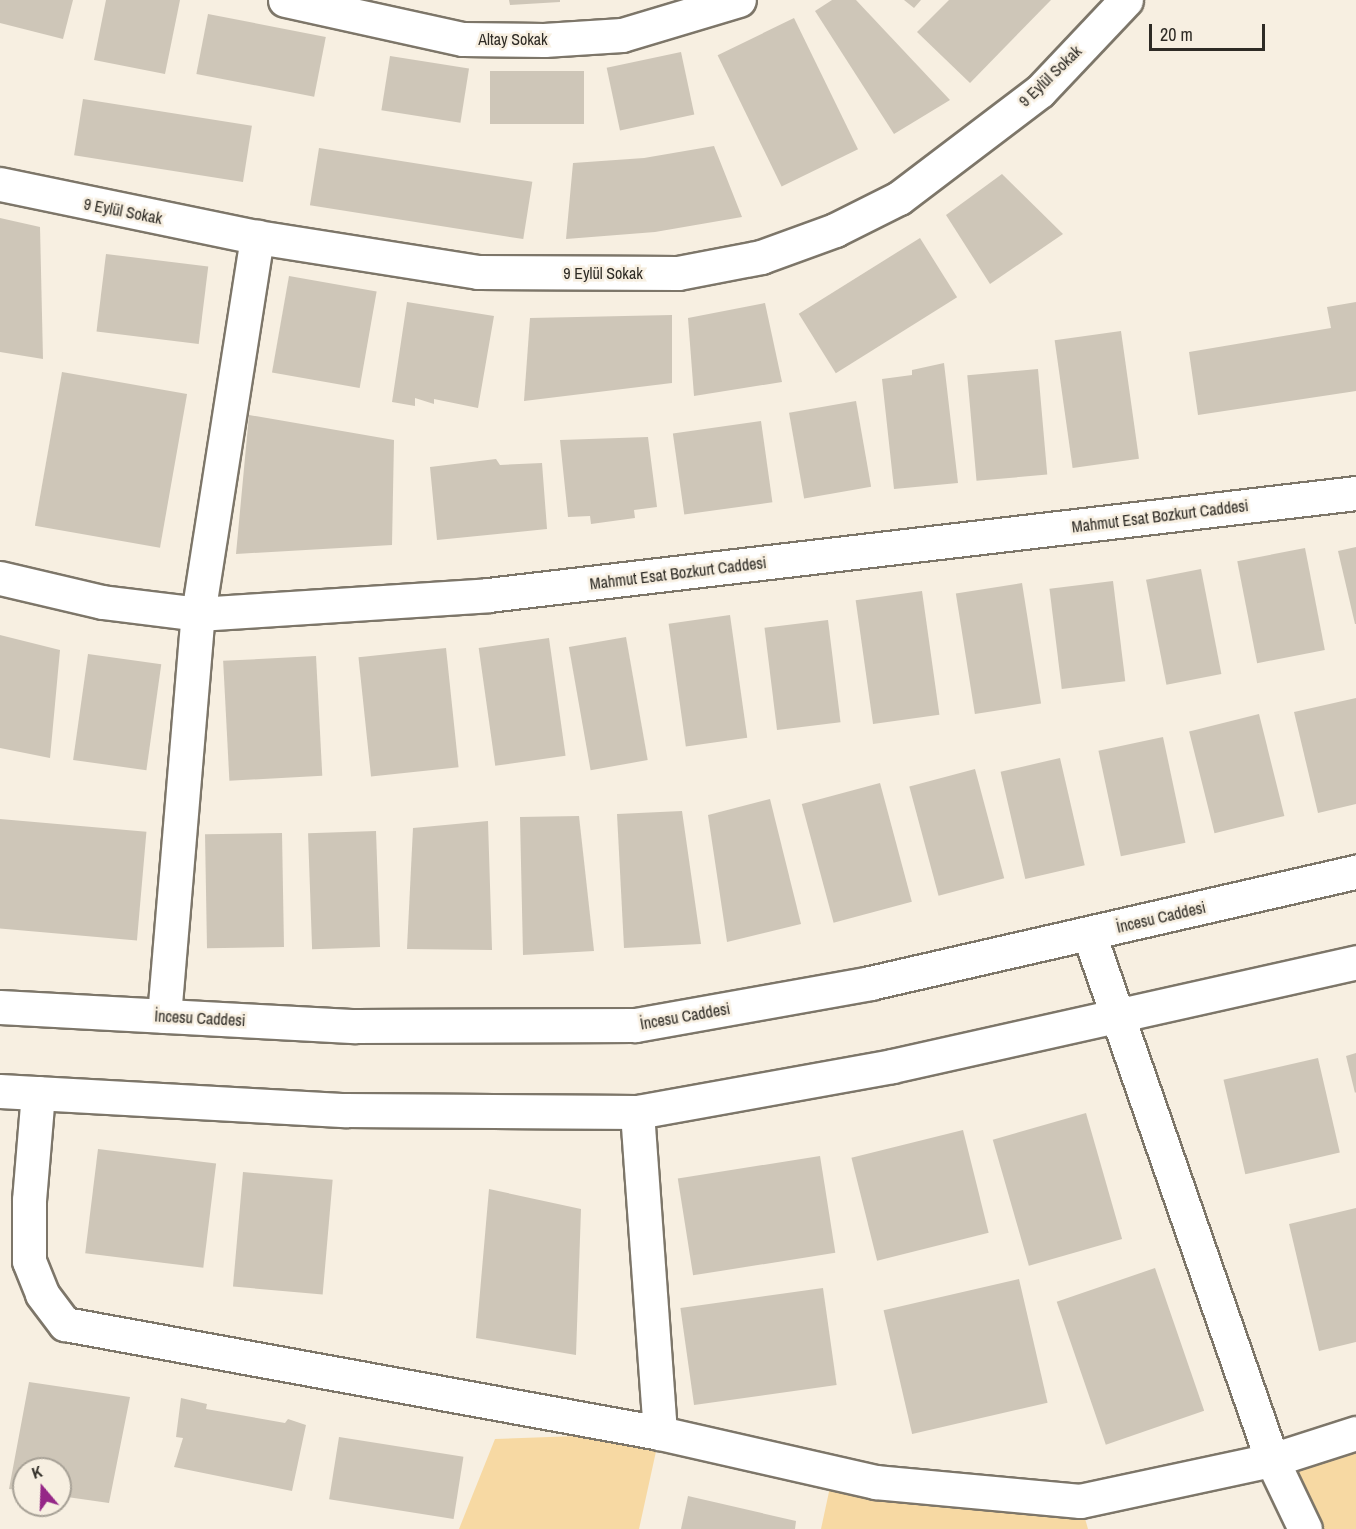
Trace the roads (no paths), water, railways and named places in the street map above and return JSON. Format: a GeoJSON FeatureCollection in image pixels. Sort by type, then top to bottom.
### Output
{"type":"FeatureCollection","features":[{"type":"Feature","properties":{"kind":"street","name":"Altay Sokak"},"geometry":{"type":"LineString","coordinates":[[285,0],[463,39],[544,40],[622,35],[739,0]]}},
{"type":"Feature","properties":{"kind":"street","name":"9 Eylül Sokak"},"geometry":{"type":"LineString","coordinates":[[0,184],[257,237],[478,272],[678,273],[761,257],[835,230],[899,198],[1040,91],[1126,0]]}},
{"type":"Feature","properties":{"kind":"street"},"geometry":{"type":"LineString","coordinates":[[164,1016],[198,614],[257,237]]}},
{"type":"Feature","properties":{"kind":"street","name":"Mahmut Esat Bozkurt Caddesi"},"geometry":{"type":"LineString","coordinates":[[0,578],[102,602],[198,614],[488,595],[1356,492]]}},
{"type":"Feature","properties":{"kind":"street","name":"İncesu Caddesi"},"geometry":{"type":"LineString","coordinates":[[0,1007],[355,1026],[635,1025],[870,983],[1356,872]]}},
{"type":"Feature","properties":{"kind":"street"},"geometry":{"type":"LineString","coordinates":[[1089,934],[1272,1460],[1305,1529]]}},
{"type":"Feature","properties":{"kind":"street"},"geometry":{"type":"LineString","coordinates":[[0,1091],[345,1110],[637,1112],[892,1066],[1356,962]]}},
{"type":"Feature","properties":{"kind":"street"},"geometry":{"type":"LineString","coordinates":[[38,1093],[29,1200],[29,1261],[42,1294],[65,1324],[660,1433],[876,1482],[1080,1501],[1272,1460],[1356,1433]]}},
{"type":"Feature","properties":{"kind":"street"},"geometry":{"type":"LineString","coordinates":[[637,1112],[660,1433]]}}]}
